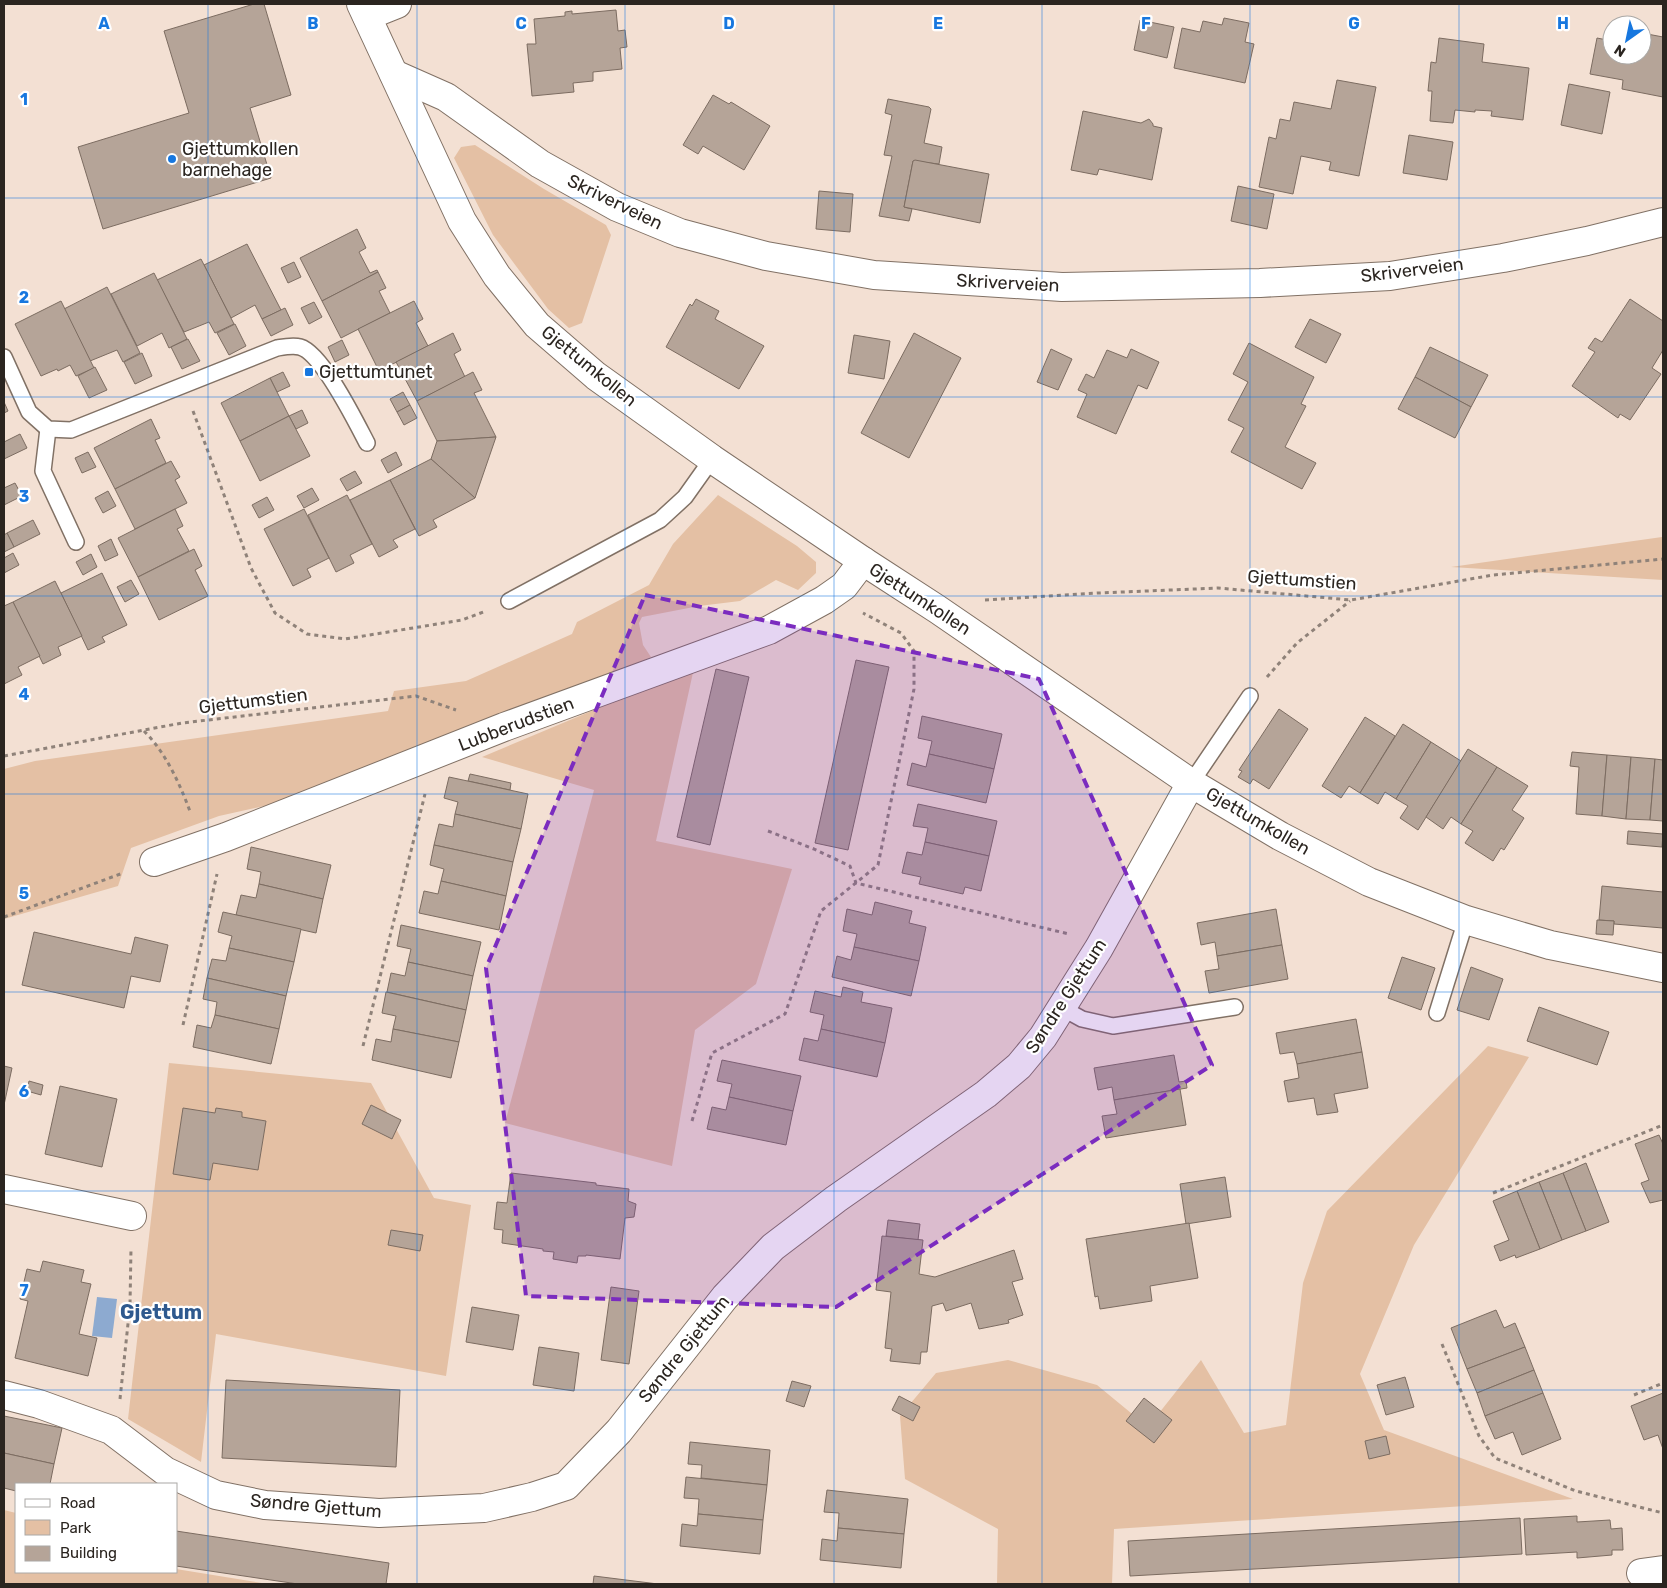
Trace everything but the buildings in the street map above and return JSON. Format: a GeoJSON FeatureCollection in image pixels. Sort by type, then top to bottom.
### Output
{"type":"FeatureCollection","features":[{"type":"Feature","properties":{"kind":"street"},"geometry":{"type":"LineString","coordinates":[[364,10],[397,4]]}},
{"type":"Feature","properties":{"kind":"street","name":"Gjettumkollen"},"geometry":{"type":"LineString","coordinates":[[364,10],[462,221],[502,283],[537,325],[596,376],[712,459],[862,561],[937,609],[1191,783],[1280,836],[1369,882],[1466,920],[1550,945],[1663,968]]}},
{"type":"Feature","properties":{"kind":"street","name":"Skriverveien"},"geometry":{"type":"LineString","coordinates":[[394,74],[446,97],[540,164],[618,207],[680,233],[766,256],[874,275],[1062,287],[1260,283],[1380,276],[1502,258],[1587,241],[1663,222]]}},
{"type":"Feature","properties":{"kind":"street","name":"Lubberudstien"},"geometry":{"type":"LineString","coordinates":[[154,862],[214,841],[504,727],[769,630],[824,600],[844,586],[862,561]]}},
{"type":"Feature","properties":{"kind":"street","name":"Søndre Gjettum"},"geometry":{"type":"LineString","coordinates":[[4,1395],[39,1404],[110,1430],[165,1471],[216,1495],[265,1506],[379,1513],[484,1508],[532,1497],[566,1486],[619,1431],[725,1297],[773,1247],[836,1199],[986,1094],[1019,1066],[1062,1008],[1099,948],[1191,783]]}},
{"type":"Feature","properties":{"kind":"street"},"geometry":{"type":"LineString","coordinates":[[4,1189],[132,1216]]}},
{"type":"Feature","properties":{"kind":"lane"},"geometry":{"type":"LineString","coordinates":[[4,357],[29,412],[48,429],[71,430],[277,348],[300,347],[312,354],[345,401],[367,443]]}},
{"type":"Feature","properties":{"kind":"lane"},"geometry":{"type":"LineString","coordinates":[[48,429],[43,471],[76,542]]}},
{"type":"Feature","properties":{"kind":"lane"},"geometry":{"type":"LineString","coordinates":[[509,601],[660,520],[685,497],[712,459]]}},
{"type":"Feature","properties":{"kind":"lane"},"geometry":{"type":"LineString","coordinates":[[1191,783],[1250,696]]}},
{"type":"Feature","properties":{"kind":"lane"},"geometry":{"type":"LineString","coordinates":[[1437,1013],[1466,920]]}},
{"type":"Feature","properties":{"kind":"lane"},"geometry":{"type":"LineString","coordinates":[[1062,1008],[1082,1019],[1114,1026],[1235,1007]]}},
{"type":"Feature","properties":{"kind":"path"},"geometry":{"type":"LineString","coordinates":[[184,386],[251,568],[275,613],[307,634],[345,639],[462,620],[509,601]]}},
{"type":"Feature","properties":{"kind":"path","name":"Gjettumstien"},"geometry":{"type":"LineString","coordinates":[[937,609],[950,603],[1098,593],[1218,588],[1351,600],[1493,575],[1663,559]]}},
{"type":"Feature","properties":{"kind":"path"},"geometry":{"type":"LineString","coordinates":[[692,1121],[712,1053],[785,1014],[821,911],[878,865],[914,689],[914,651],[901,633],[865,614],[824,600]]}},
{"type":"Feature","properties":{"kind":"path"},"geometry":{"type":"LineString","coordinates":[[1250,696],[1296,643],[1351,600]]}},
{"type":"Feature","properties":{"kind":"path","name":"Gjettumstien"},"geometry":{"type":"LineString","coordinates":[[4,756],[182,723],[416,696],[504,727]]}},
{"type":"Feature","properties":{"kind":"path"},"geometry":{"type":"LineString","coordinates":[[144,730],[153,740],[170,767],[188,805],[214,841],[182,1025]]}},
{"type":"Feature","properties":{"kind":"path"},"geometry":{"type":"LineString","coordinates":[[363,1046],[435,755]]}},
{"type":"Feature","properties":{"kind":"path"},"geometry":{"type":"LineString","coordinates":[[768,830],[850,866],[856,883]]}},
{"type":"Feature","properties":{"kind":"path"},"geometry":{"type":"LineString","coordinates":[[4,917],[154,862]]}},
{"type":"Feature","properties":{"kind":"path"},"geometry":{"type":"LineString","coordinates":[[856,883],[1077,936],[1099,948]]}},
{"type":"Feature","properties":{"kind":"path"},"geometry":{"type":"LineString","coordinates":[[1493,1194],[1663,1124]]}},
{"type":"Feature","properties":{"kind":"path"},"geometry":{"type":"LineString","coordinates":[[110,1430],[120,1399],[128,1323],[132,1216]]}},
{"type":"Feature","properties":{"kind":"path"},"geometry":{"type":"LineString","coordinates":[[1442,1344],[1479,1436],[1495,1458],[1576,1491],[1663,1513]]}},
{"type":"Feature","properties":{"kind":"path"},"geometry":{"type":"LineString","coordinates":[[1634,1394],[1663,1383]]}},
{"type":"Feature","properties":{"kind":"highlighted area"},"geometry":{"type":"Polygon","coordinates":[[[645,595],[1039,679],[1212,1065],[836,1307],[526,1296],[486,968],[645,595]]]}},
{"type":"Feature","properties":{"kind":"green space"},"geometry":{"type":"Polygon","coordinates":[[[475,145],[544,189],[606,225],[611,235],[582,323],[569,328],[548,309],[493,235],[454,158],[461,147],[475,145]]]}},
{"type":"Feature","properties":{"kind":"green space"},"geometry":{"type":"Polygon","coordinates":[[[718,495],[797,546],[816,562],[816,573],[798,590],[776,580],[740,601],[699,606],[642,617],[639,623],[643,645],[651,657],[639,663],[273,804],[219,816],[131,848],[118,886],[4,919],[4,769],[35,761],[388,711],[394,691],[466,681],[572,634],[577,622],[649,585],[673,544],[718,495]]]}},
{"type":"Feature","properties":{"kind":"green space"},"geometry":{"type":"Polygon","coordinates":[[[1662,537],[1663,580],[1451,567],[1662,537]]]}},
{"type":"Feature","properties":{"kind":"green space"},"geometry":{"type":"Polygon","coordinates":[[[694,668],[656,841],[792,869],[756,984],[695,1030],[672,1166],[505,1123],[594,790],[482,757],[694,668]]]}},
{"type":"Feature","properties":{"kind":"green space"},"geometry":{"type":"Polygon","coordinates":[[[1488,1046],[1529,1057],[1414,1245],[1360,1374],[1384,1430],[1573,1499],[1114,1529],[1112,1584],[997,1584],[998,1529],[905,1479],[900,1416],[936,1373],[1008,1360],[1097,1385],[1148,1427],[1201,1360],[1244,1433],[1286,1425],[1303,1283],[1327,1211],[1488,1046]]]}},
{"type":"Feature","properties":{"kind":"green space"},"geometry":{"type":"Polygon","coordinates":[[[169,1063],[371,1083],[434,1198],[471,1205],[446,1376],[216,1334],[201,1462],[128,1419],[169,1063]]]}},
{"type":"Feature","properties":{"kind":"green space"},"geometry":{"type":"Polygon","coordinates":[[[4,1510],[15,1513],[15,1573],[178,1573],[178,1569],[268,1584],[4,1584],[4,1510]]]}},
{"type":"Feature","properties":{"kind":"water"},"geometry":{"type":"Polygon","coordinates":[[[97,1297],[117,1299],[112,1338],[92,1336],[97,1297]]]}},
{"type":"Feature","properties":{"kind":"place","name":"Gjettumkollen barnehage"},"geometry":{"type":"Point","coordinates":[172,159]}},
{"type":"Feature","properties":{"kind":"place","name":"Gjettumtunet"},"geometry":{"type":"Point","coordinates":[309,372]}},
{"type":"Feature","properties":{"kind":"district","name":"Gjettum"},"geometry":{"type":"Point","coordinates":[161,1312]}}]}
